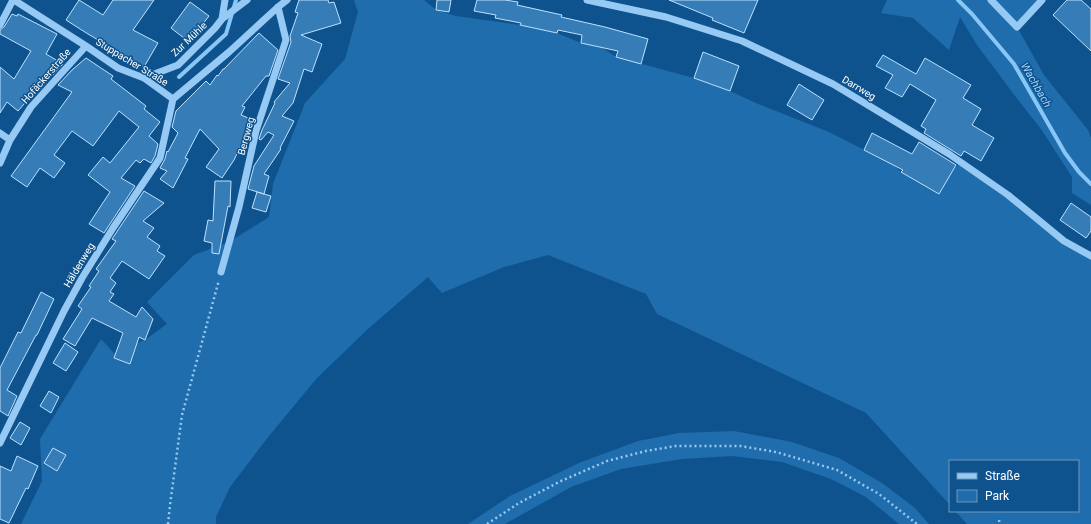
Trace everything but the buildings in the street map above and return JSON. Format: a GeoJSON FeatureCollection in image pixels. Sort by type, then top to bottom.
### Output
{"type":"FeatureCollection","features":[{"type":"Feature","properties":{"kind":"street"},"geometry":{"type":"LineString","coordinates":[[0,25],[13,0]]}},
{"type":"Feature","properties":{"kind":"street","name":"Stuppacher Straße"},"geometry":{"type":"LineString","coordinates":[[13,0],[118,68],[144,78],[173,99],[229,52],[287,0]]}},
{"type":"Feature","properties":{"kind":"street"},"geometry":{"type":"LineString","coordinates":[[222,19],[225,0]]}},
{"type":"Feature","properties":{"kind":"street","name":"Zur Mühle"},"geometry":{"type":"LineString","coordinates":[[144,78],[178,65],[222,19],[248,0]]}},
{"type":"Feature","properties":{"kind":"street","name":"Darrweg"},"geometry":{"type":"LineString","coordinates":[[587,0],[666,17],[742,41],[833,84],[949,154],[1008,195],[1064,241],[1091,256]]}},
{"type":"Feature","properties":{"kind":"street"},"geometry":{"type":"LineString","coordinates":[[991,0],[1017,27],[1042,0]]}},
{"type":"Feature","properties":{"kind":"street","name":"Bergweg"},"geometry":{"type":"LineString","coordinates":[[221,272],[239,207],[256,131],[286,40],[278,7]]}},
{"type":"Feature","properties":{"kind":"street","name":"Hofäckerstraße"},"geometry":{"type":"LineString","coordinates":[[0,163],[10,140],[31,107],[86,46]]}},
{"type":"Feature","properties":{"kind":"street","name":"Häldenweg"},"geometry":{"type":"LineString","coordinates":[[0,443],[64,310],[113,228],[160,158],[173,99]]}},
{"type":"Feature","properties":{"kind":"street"},"geometry":{"type":"LineString","coordinates":[[0,133],[10,140]]}},
{"type":"Feature","properties":{"kind":"path"},"geometry":{"type":"LineString","coordinates":[[168,524],[182,415],[221,272]]}},
{"type":"Feature","properties":{"kind":"path"},"geometry":{"type":"LineString","coordinates":[[488,524],[526,499],[561,481],[607,461],[646,451],[676,446],[740,446],[776,452],[837,470],[879,494],[917,524]]}},
{"type":"Feature","properties":{"kind":"path"},"geometry":{"type":"LineString","coordinates":[[999,520],[1000,524]]}},
{"type":"Feature","properties":{"kind":"green space"},"geometry":{"type":"Polygon","coordinates":[[[354,0],[424,0],[436,10],[456,16],[520,25],[557,33],[581,43],[601,47],[616,57],[694,78],[730,91],[758,104],[829,132],[894,165],[901,172],[939,194],[954,168],[961,163],[1064,241],[1091,256],[1091,524],[967,524],[956,512],[1079,512],[1079,460],[949,460],[949,504],[866,413],[657,314],[646,294],[548,255],[504,267],[442,293],[428,277],[369,328],[317,378],[269,436],[230,487],[216,517],[216,524],[21,524],[42,481],[40,439],[101,339],[121,361],[130,364],[137,343],[145,340],[167,324],[147,302],[194,255],[229,242],[269,217],[273,184],[305,103],[345,59],[358,12],[354,0]]]}},
{"type":"Feature","properties":{"kind":"green space"},"geometry":{"type":"Polygon","coordinates":[[[887,0],[1042,0],[1017,27],[1044,75],[1088,130],[1091,138],[1091,205],[1072,193],[1072,177],[1041,129],[977,45],[960,17],[949,50],[913,18],[881,13],[887,0]]]}},
{"type":"Feature","properties":{"kind":"green space"},"geometry":{"type":"Polygon","coordinates":[[[734,431],[792,442],[839,458],[882,483],[915,508],[929,524],[899,524],[866,497],[831,479],[782,462],[732,456],[682,459],[621,469],[571,487],[505,524],[468,524],[510,496],[579,463],[638,441],[679,433],[734,431]]]}},
{"type":"Feature","properties":{"kind":"waterway"},"geometry":{"type":"LineString","coordinates":[[179,77],[226,34],[236,0]]}},
{"type":"Feature","properties":{"kind":"waterway","name":"Wachbach"},"geometry":{"type":"LineString","coordinates":[[958,0],[972,14],[1014,64],[1065,153],[1079,172],[1091,184]]}}]}
